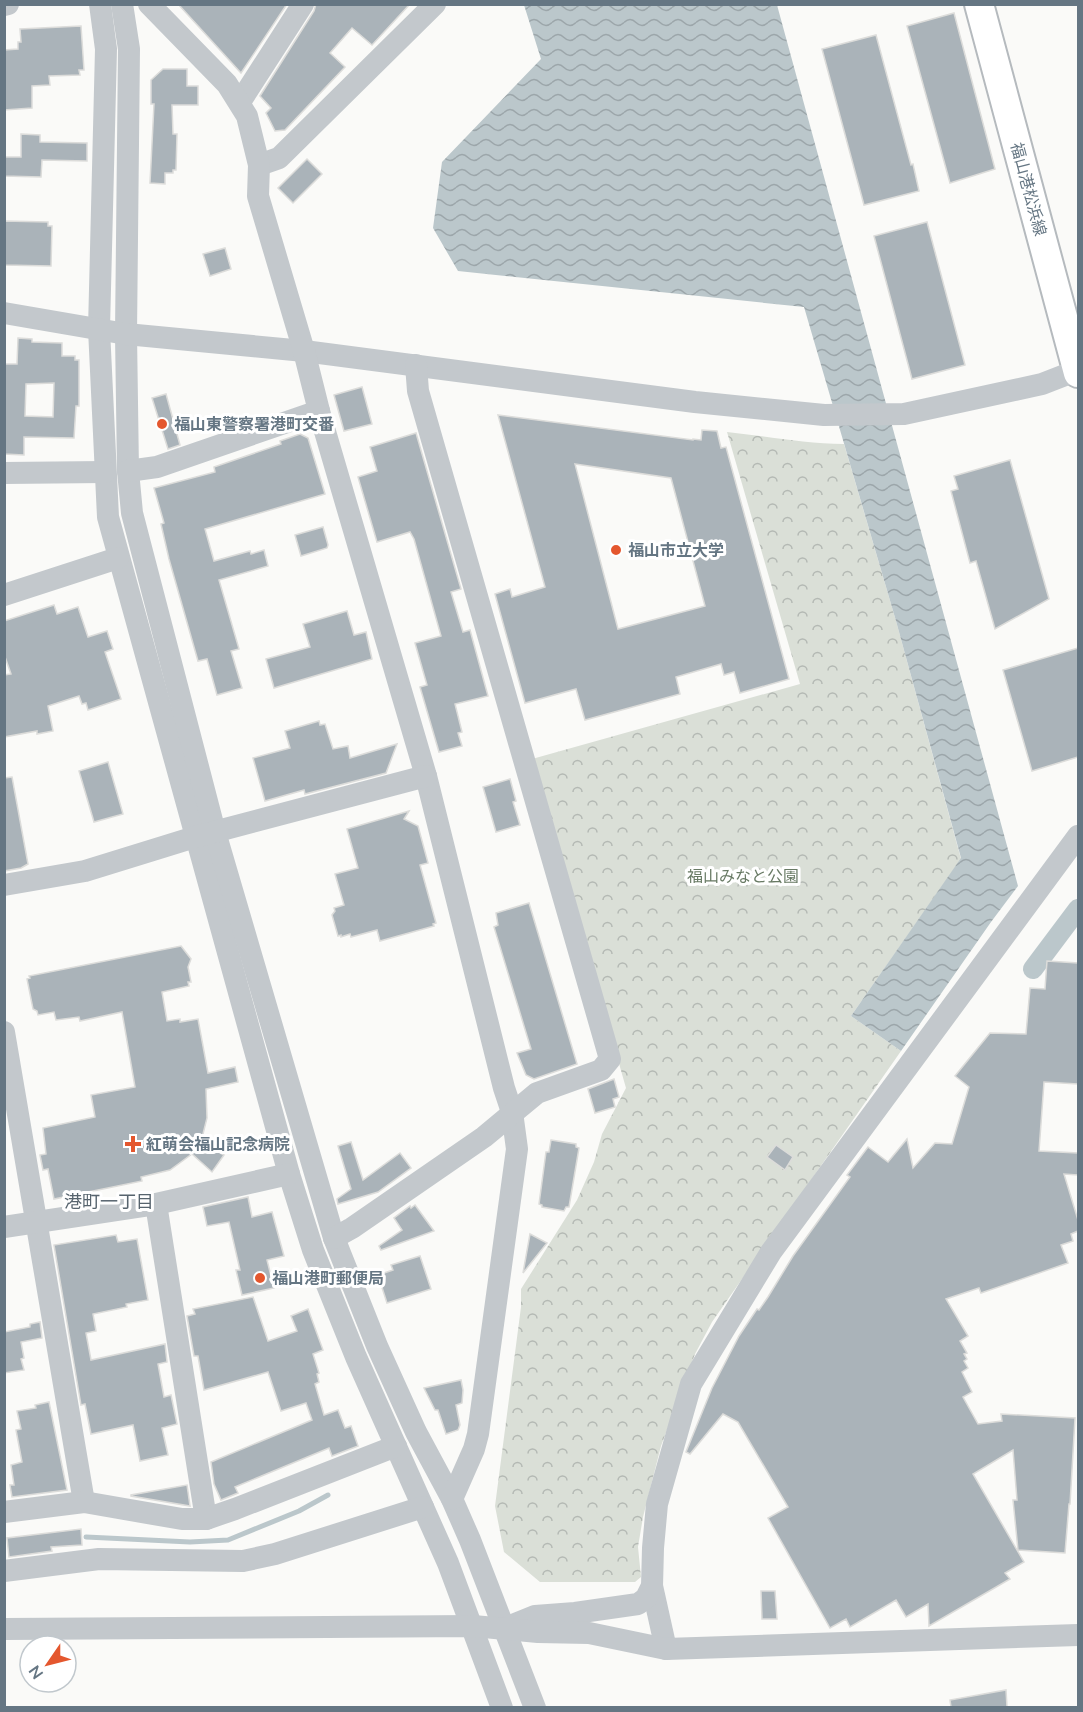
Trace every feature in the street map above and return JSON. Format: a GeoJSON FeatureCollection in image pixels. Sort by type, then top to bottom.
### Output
{"type":"FeatureCollection","features":[{"type":"Feature","properties":{"kind":"main road","name":"福山港松浜線"},"geometry":{"type":"LineString","coordinates":[[979,4],[1078,371]]}},
{"type":"Feature","properties":{"kind":"street"},"geometry":{"type":"LineString","coordinates":[[100,4],[106,49],[99,329],[108,518],[118,558],[334,1238],[376,1346],[416,1432],[452,1499],[535,1707]]}},
{"type":"Feature","properties":{"kind":"street"},"geometry":{"type":"LineString","coordinates":[[122,4],[129,49],[126,334],[128,471],[132,513],[205,835],[288,1174],[313,1251],[356,1357],[448,1563],[502,1707]]}},
{"type":"Feature","properties":{"kind":"street"},"geometry":{"type":"LineString","coordinates":[[149,4],[227,84],[247,116],[259,165],[258,196],[426,776],[512,1112],[517,1149],[478,1434],[474,1449],[452,1499]]}},
{"type":"Feature","properties":{"kind":"street"},"geometry":{"type":"LineString","coordinates":[[240,102],[303,4]]}},
{"type":"Feature","properties":{"kind":"street"},"geometry":{"type":"LineString","coordinates":[[259,165],[279,158],[435,4]]}},
{"type":"Feature","properties":{"kind":"street"},"geometry":{"type":"LineString","coordinates":[[4,313],[126,334],[304,351],[695,402],[824,415],[904,414],[1042,384],[1078,371]]}},
{"type":"Feature","properties":{"kind":"street"},"geometry":{"type":"LineString","coordinates":[[334,1238],[484,1137],[537,1093],[602,1070],[610,1059],[421,402],[416,365]]}},
{"type":"Feature","properties":{"kind":"street"},"geometry":{"type":"LineString","coordinates":[[128,471],[157,467],[319,411]]}},
{"type":"Feature","properties":{"kind":"street"},"geometry":{"type":"LineString","coordinates":[[4,473],[105,472]]}},
{"type":"Feature","properties":{"kind":"street"},"geometry":{"type":"LineString","coordinates":[[4,595],[118,558]]}},
{"type":"Feature","properties":{"kind":"street"},"geometry":{"type":"LineString","coordinates":[[4,885],[85,871],[205,835],[426,776]]}},
{"type":"Feature","properties":{"kind":"street"},"geometry":{"type":"LineString","coordinates":[[666,1648],[652,1586],[652,1548],[657,1503],[692,1384],[771,1252],[1078,836]]}},
{"type":"Feature","properties":{"kind":"street"},"geometry":{"type":"LineString","coordinates":[[4,1032],[84,1502]]}},
{"type":"Feature","properties":{"kind":"street"},"geometry":{"type":"LineString","coordinates":[[4,1227],[156,1204],[288,1174]]}},
{"type":"Feature","properties":{"kind":"street"},"geometry":{"type":"LineString","coordinates":[[156,1204],[207,1519]]}},
{"type":"Feature","properties":{"kind":"street"},"geometry":{"type":"LineString","coordinates":[[4,1512],[84,1502],[182,1519],[207,1519],[396,1446]]}},
{"type":"Feature","properties":{"kind":"street"},"geometry":{"type":"LineString","coordinates":[[4,1570],[99,1559],[243,1562],[423,1507]]}},
{"type":"Feature","properties":{"kind":"street"},"geometry":{"type":"LineString","coordinates":[[504,1628],[535,1616],[638,1604],[646,1598],[652,1586]]}},
{"type":"Feature","properties":{"kind":"street"},"geometry":{"type":"LineString","coordinates":[[4,1629],[473,1626],[538,1632],[589,1633],[666,1648],[1078,1635]]}},
{"type":"Feature","properties":{"kind":"green space","name":"福山みなと公園"},"geometry":{"type":"Polygon","coordinates":[[[727,432],[844,444],[896,621],[961,859],[851,1016],[901,1051],[712,1322],[695,1354],[661,1446],[643,1517],[638,1547],[641,1577],[635,1582],[540,1582],[504,1552],[495,1506],[521,1307],[521,1289],[577,1200],[594,1162],[602,1134],[626,1088],[532,759],[800,684],[727,432]]]}},
{"type":"Feature","properties":{"kind":"water"},"geometry":{"type":"Polygon","coordinates":[[[524,5],[777,5],[1018,886],[901,1051],[851,1016],[961,858],[896,621],[804,307],[458,271],[433,228],[442,162],[541,59],[524,5]]]}},
{"type":"Feature","properties":{"kind":"building"},"geometry":{"type":"Polygon","coordinates":[[[178,4],[287,4],[241,73],[178,4]]]}},
{"type":"Feature","properties":{"kind":"building"},"geometry":{"type":"Polygon","coordinates":[[[316,4],[410,4],[372,45],[352,28],[330,53],[345,67],[285,130],[275,131],[266,113],[271,108],[260,96],[314,11],[316,4]]]}},
{"type":"Feature","properties":{"kind":"building"},"geometry":{"type":"Polygon","coordinates":[[[954,13],[995,169],[950,183],[907,26],[954,13]]]}},
{"type":"Feature","properties":{"kind":"building"},"geometry":{"type":"Polygon","coordinates":[[[81,26],[84,70],[79,70],[80,75],[49,76],[50,85],[32,86],[32,108],[4,110],[4,50],[18,49],[18,42],[21,42],[20,29],[81,26]]]}},
{"type":"Feature","properties":{"kind":"building"},"geometry":{"type":"Polygon","coordinates":[[[876,35],[919,191],[864,205],[822,49],[876,35]]]}},
{"type":"Feature","properties":{"kind":"building"},"geometry":{"type":"Polygon","coordinates":[[[163,69],[187,69],[187,86],[198,86],[198,105],[172,105],[173,134],[177,134],[176,170],[173,170],[173,173],[165,173],[165,184],[150,183],[154,104],[151,104],[151,80],[163,69]]]}},
{"type":"Feature","properties":{"kind":"building"},"geometry":{"type":"Polygon","coordinates":[[[21,134],[40,135],[40,142],[87,143],[87,161],[42,160],[41,177],[4,176],[4,157],[21,157],[21,134]]]}},
{"type":"Feature","properties":{"kind":"building"},"geometry":{"type":"Polygon","coordinates":[[[307,159],[322,174],[293,203],[278,188],[307,159]]]}},
{"type":"Feature","properties":{"kind":"building"},"geometry":{"type":"Polygon","coordinates":[[[4,221],[48,222],[48,226],[52,226],[51,266],[4,265],[4,221]]]}},
{"type":"Feature","properties":{"kind":"building"},"geometry":{"type":"Polygon","coordinates":[[[927,222],[965,365],[912,379],[874,236],[927,222]]]}},
{"type":"Feature","properties":{"kind":"building"},"geometry":{"type":"Polygon","coordinates":[[[225,248],[231,269],[210,276],[203,254],[225,248]]]}},
{"type":"Feature","properties":{"kind":"building"},"geometry":{"type":"Polygon","coordinates":[[[18,338],[32,339],[32,342],[62,343],[62,356],[75,356],[75,360],[79,360],[79,406],[76,406],[74,438],[24,437],[24,455],[4,454],[4,364],[17,364],[18,338]],[[54,383],[26,384],[25,416],[53,417],[54,383]]]}},
{"type":"Feature","properties":{"kind":"building"},"geometry":{"type":"Polygon","coordinates":[[[362,387],[372,424],[344,431],[334,395],[362,387]]]}},
{"type":"Feature","properties":{"kind":"building"},"geometry":{"type":"Polygon","coordinates":[[[166,394],[180,445],[168,449],[152,398],[166,394]]]}},
{"type":"Feature","properties":{"kind":"building"},"geometry":{"type":"Polygon","coordinates":[[[498,415],[693,440],[701,440],[702,430],[717,431],[721,448],[726,447],[789,679],[740,693],[734,672],[724,675],[721,664],[676,677],[680,694],[585,720],[576,689],[525,703],[495,594],[510,589],[512,597],[545,587],[498,415]],[[575,464],[618,629],[705,606],[671,478],[575,464]]]}},
{"type":"Feature","properties":{"kind":"building"},"geometry":{"type":"Polygon","coordinates":[[[416,433],[461,589],[451,592],[463,632],[470,630],[488,696],[455,704],[462,732],[458,733],[462,746],[439,752],[420,687],[427,685],[415,643],[441,636],[414,539],[410,532],[377,542],[358,477],[377,471],[370,447],[416,433]]]}},
{"type":"Feature","properties":{"kind":"building"},"geometry":{"type":"Polygon","coordinates":[[[300,434],[308,438],[325,494],[205,529],[214,561],[250,551],[251,554],[264,550],[268,566],[219,580],[239,649],[231,651],[242,688],[217,695],[207,659],[198,661],[169,559],[161,524],[164,523],[154,488],[215,472],[214,467],[281,444],[280,441],[300,434]]]}},
{"type":"Feature","properties":{"kind":"building"},"geometry":{"type":"Polygon","coordinates":[[[1010,460],[1049,599],[995,629],[976,561],[970,563],[951,491],[958,489],[954,476],[1010,460]]]}},
{"type":"Feature","properties":{"kind":"building"},"geometry":{"type":"Polygon","coordinates":[[[323,527],[327,548],[301,556],[295,535],[323,527]]]}},
{"type":"Feature","properties":{"kind":"building"},"geometry":{"type":"Polygon","coordinates":[[[54,605],[57,614],[78,607],[88,637],[107,631],[113,649],[105,652],[121,699],[88,710],[86,703],[82,704],[79,696],[48,706],[53,731],[37,734],[37,731],[4,737],[4,675],[11,674],[4,654],[4,621],[54,605]]]}},
{"type":"Feature","properties":{"kind":"building"},"geometry":{"type":"Polygon","coordinates":[[[347,611],[354,635],[366,632],[372,659],[274,688],[266,659],[310,647],[303,624],[347,611]]]}},
{"type":"Feature","properties":{"kind":"building"},"geometry":{"type":"Polygon","coordinates":[[[1078,648],[1078,757],[1032,771],[1003,670],[1078,648]]]}},
{"type":"Feature","properties":{"kind":"building"},"geometry":{"type":"Polygon","coordinates":[[[319,721],[320,725],[325,724],[333,749],[348,746],[350,758],[397,744],[386,773],[305,794],[304,790],[265,801],[253,758],[290,748],[285,731],[319,721]]]}},
{"type":"Feature","properties":{"kind":"building"},"geometry":{"type":"Polygon","coordinates":[[[108,762],[123,814],[94,822],[79,771],[108,762]]]}},
{"type":"Feature","properties":{"kind":"building"},"geometry":{"type":"Polygon","coordinates":[[[12,777],[28,864],[21,868],[4,871],[4,778],[12,777]]]}},
{"type":"Feature","properties":{"kind":"building"},"geometry":{"type":"Polygon","coordinates":[[[510,779],[516,801],[513,802],[520,825],[496,832],[483,787],[510,779]]]}},
{"type":"Feature","properties":{"kind":"building"},"geometry":{"type":"Polygon","coordinates":[[[409,811],[404,819],[418,826],[428,863],[420,865],[436,923],[433,924],[434,926],[380,941],[377,930],[351,937],[350,934],[338,936],[332,915],[334,908],[344,905],[335,874],[358,868],[347,829],[409,811]]]}},
{"type":"Feature","properties":{"kind":"building"},"geometry":{"type":"Polygon","coordinates":[[[529,903],[577,1064],[534,1079],[526,1075],[517,1053],[531,1049],[494,927],[498,925],[496,913],[529,903]]]}},
{"type":"Feature","properties":{"kind":"building"},"geometry":{"type":"Polygon","coordinates":[[[181,946],[191,959],[188,967],[191,982],[188,982],[189,986],[162,992],[167,1021],[180,1019],[180,1022],[198,1019],[208,1073],[235,1067],[238,1082],[206,1089],[207,1118],[201,1142],[224,1155],[212,1172],[192,1154],[170,1170],[141,1177],[142,1181],[54,1199],[48,1169],[43,1170],[40,1155],[46,1154],[43,1128],[95,1117],[91,1095],[135,1087],[122,1012],[80,1021],[79,1017],[56,1020],[54,1012],[38,1015],[33,1009],[27,979],[30,978],[29,976],[181,946]]]}},
{"type":"Feature","properties":{"kind":"building"},"geometry":{"type":"Polygon","coordinates":[[[1047,961],[1078,963],[1078,1084],[1044,1082],[1039,1151],[1078,1153],[1078,1175],[1064,1174],[1078,1220],[1078,1231],[1071,1234],[1073,1241],[1061,1245],[1068,1263],[981,1293],[979,1288],[946,1299],[968,1336],[960,1341],[967,1353],[964,1354],[967,1359],[964,1361],[968,1368],[962,1372],[972,1392],[963,1397],[978,1424],[1002,1421],[1001,1414],[1075,1418],[1065,1553],[1018,1550],[1013,1500],[1017,1500],[1013,1450],[973,1474],[1024,1562],[1005,1573],[1010,1579],[929,1626],[928,1604],[906,1617],[896,1600],[850,1627],[846,1619],[830,1628],[768,1518],[788,1507],[738,1422],[723,1414],[690,1454],[686,1452],[712,1388],[739,1336],[850,1177],[847,1175],[868,1147],[888,1162],[907,1139],[913,1168],[935,1143],[952,1144],[969,1087],[955,1076],[990,1033],[1026,1034],[1030,988],[1045,989],[1047,961]]]}},
{"type":"Feature","properties":{"kind":"building"},"geometry":{"type":"Polygon","coordinates":[[[614,1079],[619,1097],[613,1099],[615,1107],[595,1113],[588,1089],[614,1079]]]}},
{"type":"Feature","properties":{"kind":"building"},"geometry":{"type":"Polygon","coordinates":[[[551,1140],[576,1144],[579,1148],[569,1207],[566,1207],[564,1211],[542,1207],[539,1204],[546,1152],[549,1152],[551,1140]]]}},
{"type":"Feature","properties":{"kind":"building"},"geometry":{"type":"Polygon","coordinates":[[[351,1142],[363,1180],[400,1153],[411,1168],[378,1192],[338,1204],[337,1199],[351,1189],[338,1146],[351,1142]]]}},
{"type":"Feature","properties":{"kind":"building"},"geometry":{"type":"Polygon","coordinates":[[[776,1145],[793,1157],[785,1170],[767,1157],[776,1145]]]}},
{"type":"Feature","properties":{"kind":"building"},"geometry":{"type":"Polygon","coordinates":[[[248,1197],[252,1217],[272,1212],[284,1256],[267,1260],[274,1288],[242,1295],[236,1270],[240,1270],[229,1222],[207,1226],[203,1207],[248,1197]]]}},
{"type":"Feature","properties":{"kind":"building"},"geometry":{"type":"Polygon","coordinates":[[[415,1205],[434,1231],[381,1250],[379,1246],[402,1230],[394,1218],[415,1205]]]}},
{"type":"Feature","properties":{"kind":"building"},"geometry":{"type":"Polygon","coordinates":[[[530,1234],[547,1243],[523,1273],[530,1234]]]}},
{"type":"Feature","properties":{"kind":"building"},"geometry":{"type":"Polygon","coordinates":[[[116,1235],[118,1242],[137,1239],[148,1300],[93,1314],[96,1331],[86,1333],[91,1360],[165,1344],[167,1362],[158,1364],[164,1397],[171,1395],[177,1424],[162,1428],[168,1455],[140,1461],[133,1425],[91,1434],[85,1404],[81,1405],[54,1245],[116,1235]]]}},
{"type":"Feature","properties":{"kind":"building"},"geometry":{"type":"Polygon","coordinates":[[[420,1256],[431,1289],[387,1303],[378,1275],[393,1270],[391,1265],[420,1256]]]}},
{"type":"Feature","properties":{"kind":"building"},"geometry":{"type":"Polygon","coordinates":[[[253,1297],[268,1341],[297,1331],[291,1316],[308,1309],[323,1350],[313,1354],[319,1373],[317,1374],[319,1382],[315,1384],[324,1415],[338,1410],[345,1428],[351,1426],[358,1446],[332,1456],[329,1448],[235,1487],[238,1493],[221,1500],[214,1484],[211,1462],[312,1420],[306,1403],[281,1411],[268,1372],[204,1390],[198,1356],[194,1356],[187,1316],[195,1314],[193,1309],[253,1297]]]}},
{"type":"Feature","properties":{"kind":"building"},"geometry":{"type":"Polygon","coordinates":[[[40,1322],[42,1338],[21,1342],[24,1358],[21,1359],[24,1370],[4,1373],[4,1332],[30,1327],[30,1324],[40,1322]]]}},
{"type":"Feature","properties":{"kind":"building"},"geometry":{"type":"Polygon","coordinates":[[[461,1380],[462,1403],[456,1405],[460,1425],[458,1430],[446,1434],[438,1410],[435,1410],[424,1388],[461,1380]]]}},
{"type":"Feature","properties":{"kind":"building"},"geometry":{"type":"Polygon","coordinates":[[[49,1402],[67,1490],[12,1497],[10,1485],[14,1485],[11,1465],[22,1462],[16,1430],[21,1429],[17,1411],[36,1408],[35,1405],[49,1402]]]}},
{"type":"Feature","properties":{"kind":"building"},"geometry":{"type":"Polygon","coordinates":[[[187,1485],[190,1506],[131,1496],[131,1495],[187,1485]]]}},
{"type":"Feature","properties":{"kind":"building"},"geometry":{"type":"Polygon","coordinates":[[[81,1529],[82,1545],[51,1547],[52,1551],[9,1557],[7,1538],[81,1529]]]}},
{"type":"Feature","properties":{"kind":"building"},"geometry":{"type":"Polygon","coordinates":[[[761,1591],[775,1591],[777,1619],[762,1619],[761,1591]]]}},
{"type":"Feature","properties":{"kind":"building"},"geometry":{"type":"Polygon","coordinates":[[[1006,1690],[1007,1707],[951,1707],[950,1700],[1006,1690]]]}},
{"type":"Feature","properties":{"kind":"waterway"},"geometry":{"type":"LineString","coordinates":[[1033,969],[1078,909]]}},
{"type":"Feature","properties":{"kind":"waterway"},"geometry":{"type":"LineString","coordinates":[[86,1537],[190,1542],[228,1540],[299,1511],[328,1495]]}},
{"type":"Feature","properties":{"kind":"place","name":"福山東警察署港町交番"},"geometry":{"type":"Point","coordinates":[162,424]}},
{"type":"Feature","properties":{"kind":"place","name":"福山市立大学"},"geometry":{"type":"Point","coordinates":[616,550]}},
{"type":"Feature","properties":{"kind":"place","name":"紅萌会福山記念病院"},"geometry":{"type":"Point","coordinates":[133,1144]}},
{"type":"Feature","properties":{"kind":"place","name":"福山港町郵便局"},"geometry":{"type":"Point","coordinates":[260,1278]}},
{"type":"Feature","properties":{"kind":"district","name":"港町一丁目"},"geometry":{"type":"Point","coordinates":[109,1201]}}]}
